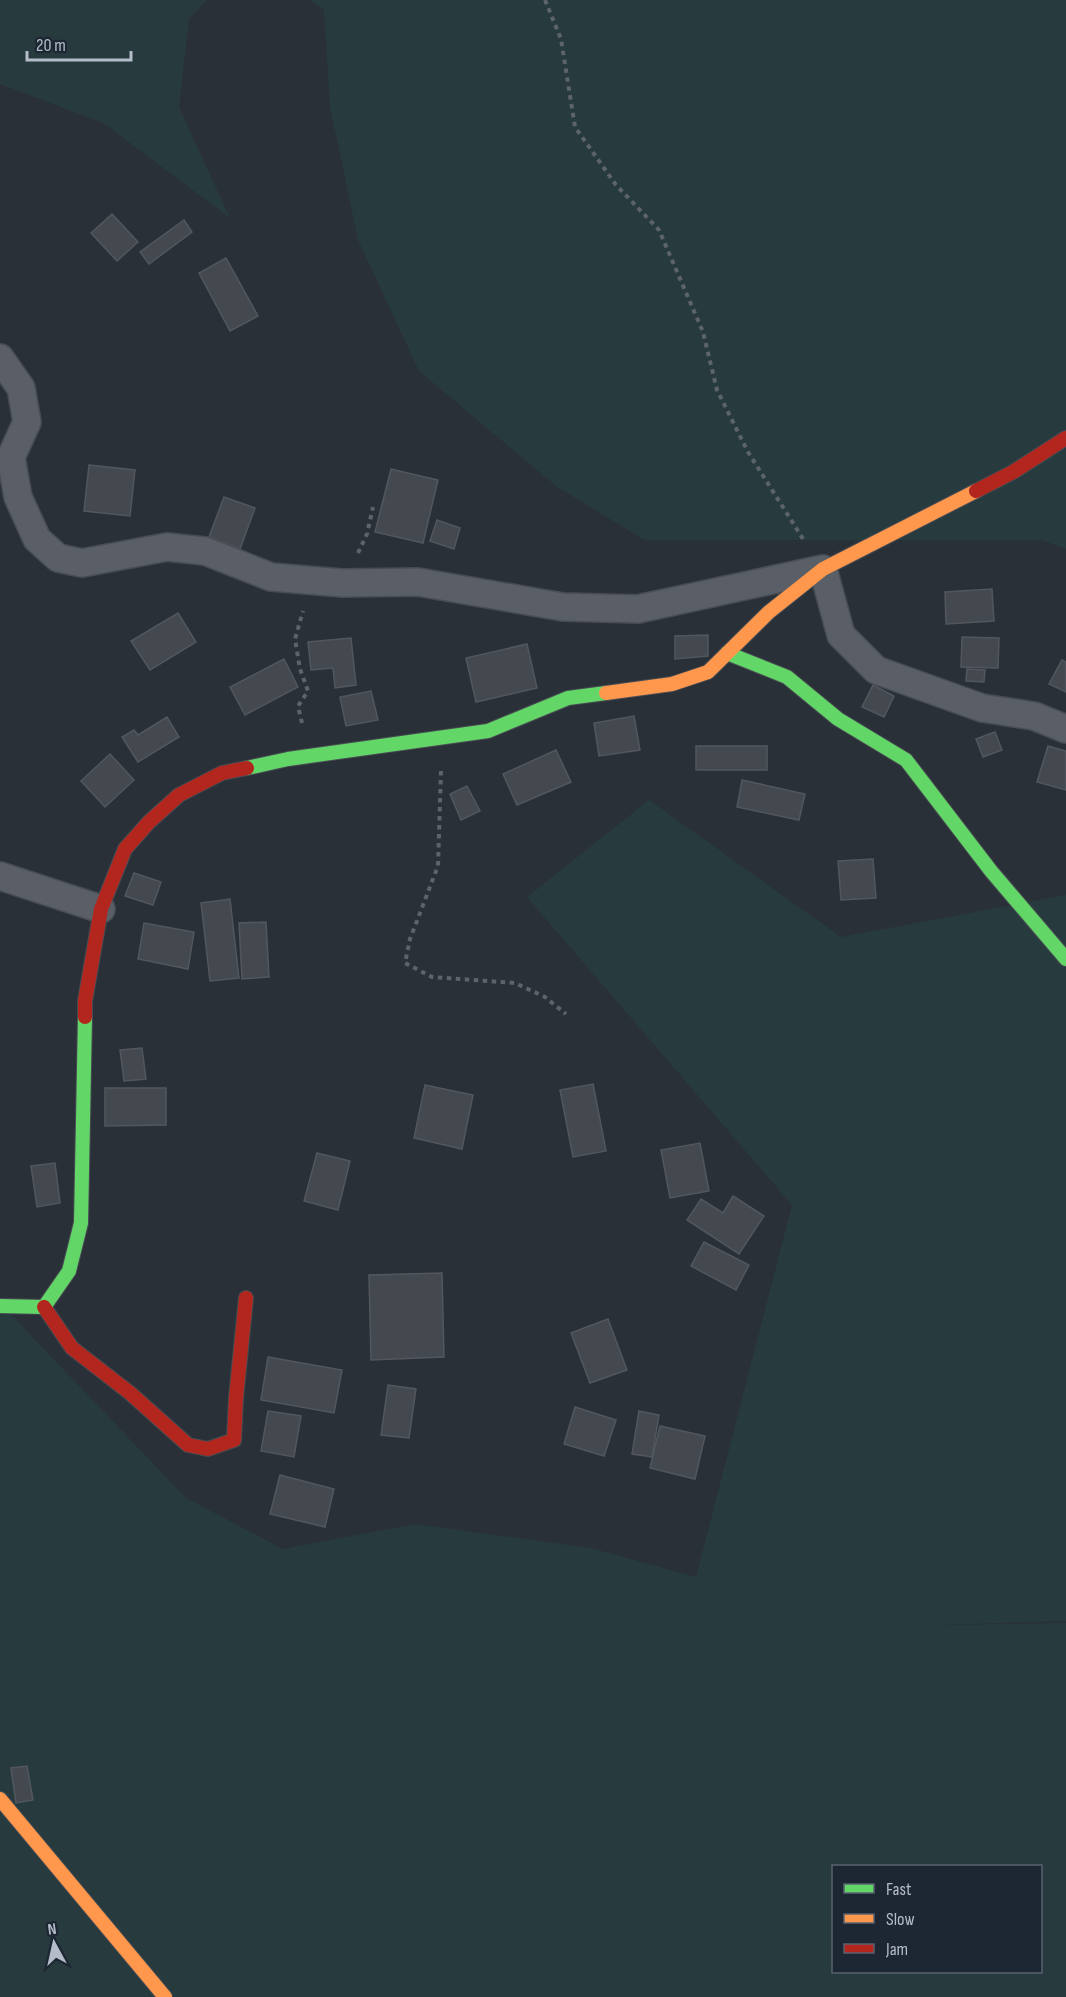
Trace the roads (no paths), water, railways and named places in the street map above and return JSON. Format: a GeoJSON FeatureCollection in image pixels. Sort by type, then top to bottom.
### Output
{"type":"FeatureCollection","features":[{"type":"Feature","properties":{"kind":"street"},"geometry":{"type":"LineString","coordinates":[[0,358],[21,388],[27,422],[12,457],[9,499],[37,539],[58,558],[82,563],[167,547],[205,551],[271,577],[342,583],[418,582],[563,607],[638,609],[823,569]]}},
{"type":"Feature","properties":{"kind":"street"},"geometry":{"type":"LineString","coordinates":[[44,1306],[69,1271],[81,1223],[85,1001],[101,909],[124,849],[179,795],[222,773],[288,759],[488,731],[568,698],[672,684],[708,672],[769,612],[823,569],[1013,472],[1066,438]]}},
{"type":"Feature","properties":{"kind":"street"},"geometry":{"type":"LineString","coordinates":[[823,569],[841,635],[876,670],[982,708],[1034,716],[1066,729]]}},
{"type":"Feature","properties":{"kind":"street"},"geometry":{"type":"LineString","coordinates":[[727,653],[788,677],[838,719],[906,760],[991,871],[1066,959]]}},
{"type":"Feature","properties":{"kind":"street"},"geometry":{"type":"LineString","coordinates":[[0,876],[101,909]]}},
{"type":"Feature","properties":{"kind":"street"},"geometry":{"type":"LineString","coordinates":[[44,1306],[72,1348],[130,1393],[188,1445],[208,1449],[234,1440],[246,1298]]}},
{"type":"Feature","properties":{"kind":"street"},"geometry":{"type":"LineString","coordinates":[[0,1306],[44,1306]]}},
{"type":"Feature","properties":{"kind":"street"},"geometry":{"type":"LineString","coordinates":[[0,1799],[165,1997]]}}]}
